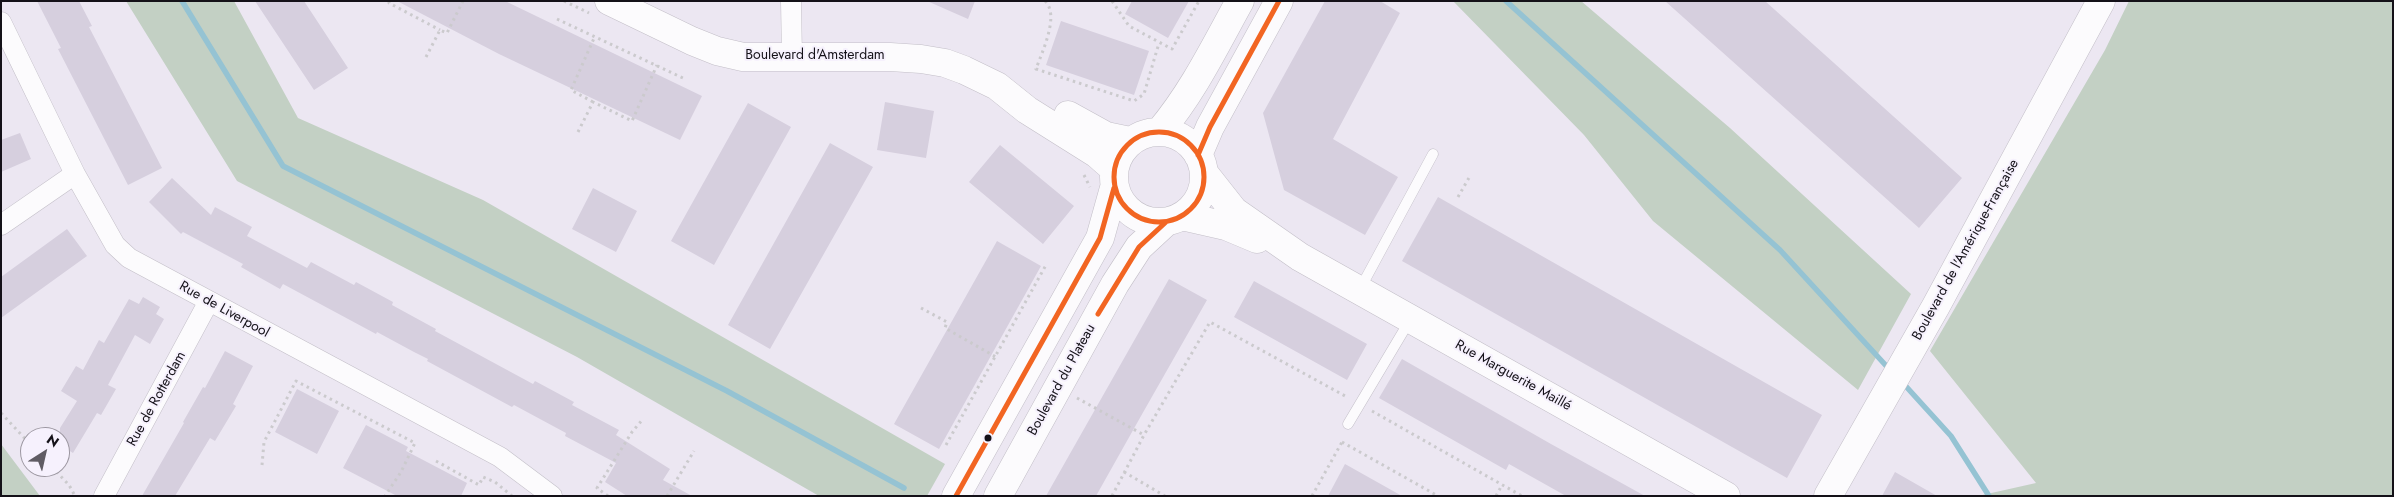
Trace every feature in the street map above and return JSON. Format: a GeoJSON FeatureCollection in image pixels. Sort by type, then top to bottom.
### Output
{"type":"FeatureCollection","features":[{"type":"Feature","properties":{"kind":"street"},"geometry":{"type":"LineString","coordinates":[[792,1],[792,58]]}},
{"type":"Feature","properties":{"kind":"street"},"geometry":{"type":"LineString","coordinates":[[1160,131],[1191,89],[1240,1]]}},
{"type":"Feature","properties":{"kind":"street"},"geometry":{"type":"LineString","coordinates":[[1106,183],[1134,215],[1149,221],[1174,219],[1194,205],[1202,190],[1201,164],[1210,127],[1279,1]]}},
{"type":"Feature","properties":{"kind":"street","name":"Boulevard de l'Amérique-Française"},"geometry":{"type":"LineString","coordinates":[[1828,496],[1936,306],[2101,1]]}},
{"type":"Feature","properties":{"kind":"street","name":"Boulevard d'Amsterdam"},"geometry":{"type":"LineString","coordinates":[[600,8],[717,51],[743,57],[890,57],[921,59],[964,70],[997,86],[1044,102],[1106,136],[1130,141]]}},
{"type":"Feature","properties":{"kind":"street","name":"Rue de Liverpool"},"geometry":{"type":"LineString","coordinates":[[1,22],[75,174],[115,245],[129,258],[505,460],[552,496]]}},
{"type":"Feature","properties":{"kind":"street","name":"Boulevard d'Amsterdam"},"geometry":{"type":"LineString","coordinates":[[997,86],[1028,110],[1097,154],[1106,183]]}},
{"type":"Feature","properties":{"kind":"street"},"geometry":{"type":"LineString","coordinates":[[956,496],[1100,238],[1106,183],[1122,149],[1130,141],[1144,133],[1160,131],[1175,134],[1189,142],[1201,164]]}},
{"type":"Feature","properties":{"kind":"street","name":"Rue Marguerite Maillé"},"geometry":{"type":"LineString","coordinates":[[1201,164],[1234,211],[1300,257],[1709,492]]}},
{"type":"Feature","properties":{"kind":"street"},"geometry":{"type":"LineString","coordinates":[[1,225],[75,174]]}},
{"type":"Feature","properties":{"kind":"street","name":"Rue Marguerite Maillé"},"geometry":{"type":"LineString","coordinates":[[1174,219],[1226,226],[1300,257]]}},
{"type":"Feature","properties":{"kind":"street","name":"Boulevard du Plateau"},"geometry":{"type":"LineString","coordinates":[[998,496],[1115,284],[1139,247],[1174,219]]}},
{"type":"Feature","properties":{"kind":"street","name":"Rue de Rotterdam"},"geometry":{"type":"LineString","coordinates":[[104,496],[209,302]]}},
{"type":"Feature","properties":{"kind":"lane"},"geometry":{"type":"LineString","coordinates":[[1360,290],[1434,154]]}},
{"type":"Feature","properties":{"kind":"lane"},"geometry":{"type":"LineString","coordinates":[[1348,424],[1410,319]]}},
{"type":"Feature","properties":{"kind":"path"},"geometry":{"type":"LineString","coordinates":[[390,1],[388,3],[447,33],[463,1]]}},
{"type":"Feature","properties":{"kind":"path"},"geometry":{"type":"LineString","coordinates":[[564,1],[600,8]]}},
{"type":"Feature","properties":{"kind":"path"},"geometry":{"type":"LineString","coordinates":[[1045,1],[1048,4],[1051,26],[1036,68],[1134,101],[1144,94],[1159,42]]}},
{"type":"Feature","properties":{"kind":"path"},"geometry":{"type":"LineString","coordinates":[[1112,1],[1129,26],[1172,49],[1199,1]]}},
{"type":"Feature","properties":{"kind":"path"},"geometry":{"type":"LineString","coordinates":[[557,19],[685,79]]}},
{"type":"Feature","properties":{"kind":"path"},"geometry":{"type":"LineString","coordinates":[[426,57],[440,30]]}},
{"type":"Feature","properties":{"kind":"path"},"geometry":{"type":"LineString","coordinates":[[595,36],[571,90],[632,121],[657,65]]}},
{"type":"Feature","properties":{"kind":"path"},"geometry":{"type":"LineString","coordinates":[[578,132],[593,102]]}},
{"type":"Feature","properties":{"kind":"path"},"geometry":{"type":"LineString","coordinates":[[1080,168],[1089,184],[1106,183]]}},
{"type":"Feature","properties":{"kind":"path"},"geometry":{"type":"LineString","coordinates":[[1458,197],[1470,176]]}},
{"type":"Feature","properties":{"kind":"path"},"geometry":{"type":"LineString","coordinates":[[946,445],[1046,265]]}},
{"type":"Feature","properties":{"kind":"path"},"geometry":{"type":"LineString","coordinates":[[920,308],[947,322],[945,328],[996,357]]}},
{"type":"Feature","properties":{"kind":"path"},"geometry":{"type":"LineString","coordinates":[[1112,496],[1144,435],[1210,322],[1522,496]]}},
{"type":"Feature","properties":{"kind":"path"},"geometry":{"type":"LineString","coordinates":[[262,465],[264,442],[296,381],[415,443],[401,472],[385,496]]}},
{"type":"Feature","properties":{"kind":"path"},"geometry":{"type":"LineString","coordinates":[[1072,395],[1144,435]]}},
{"type":"Feature","properties":{"kind":"path"},"geometry":{"type":"LineString","coordinates":[[1,414],[20,434]]}},
{"type":"Feature","properties":{"kind":"path"},"geometry":{"type":"LineString","coordinates":[[608,496],[597,488],[632,432],[643,419]]}},
{"type":"Feature","properties":{"kind":"path"},"geometry":{"type":"LineString","coordinates":[[1312,496],[1342,442],[1348,424]]}},
{"type":"Feature","properties":{"kind":"path"},"geometry":{"type":"LineString","coordinates":[[1342,442],[1438,496]]}},
{"type":"Feature","properties":{"kind":"path"},"geometry":{"type":"LineString","coordinates":[[666,496],[694,451]]}},
{"type":"Feature","properties":{"kind":"path"},"geometry":{"type":"LineString","coordinates":[[436,461],[479,485],[483,477],[495,482],[512,496]]}},
{"type":"Feature","properties":{"kind":"path"},"geometry":{"type":"LineString","coordinates":[[1124,472],[1165,496]]}},
{"type":"Feature","properties":{"kind":"path"},"geometry":{"type":"LineString","coordinates":[[62,477],[70,485],[75,496]]}},
{"type":"Feature","properties":{"kind":"path"},"geometry":{"type":"LineString","coordinates":[[1496,496],[1502,485]]}},
{"type":"Feature","properties":{"kind":"shaded area"},"geometry":{"type":"Polygon","coordinates":[[[126,1],[234,1],[298,118],[483,200],[945,464],[927,496],[819,496],[577,357],[237,181],[126,1]]]}},
{"type":"Feature","properties":{"kind":"shaded area"},"geometry":{"type":"Polygon","coordinates":[[[1453,1],[1581,1],[1730,128],[1911,294],[1858,390],[1653,221],[1584,135],[1453,1]]]}},
{"type":"Feature","properties":{"kind":"shaded area"},"geometry":{"type":"Polygon","coordinates":[[[2129,1],[2393,1],[2393,496],[1978,496],[2036,483],[1930,351],[2105,50],[2129,1]]]}},
{"type":"Feature","properties":{"kind":"shaded area"},"geometry":{"type":"Polygon","coordinates":[[[1,444],[20,469],[20,477],[26,477],[40,496],[1,496],[1,444]]]}},
{"type":"Feature","properties":{"kind":"building"},"geometry":{"type":"Polygon","coordinates":[[[37,1],[79,1],[92,26],[89,27],[162,168],[128,185],[58,49],[61,48],[37,1]]]}},
{"type":"Feature","properties":{"kind":"building"},"geometry":{"type":"Polygon","coordinates":[[[255,1],[304,1],[348,68],[314,90],[255,1]]]}},
{"type":"Feature","properties":{"kind":"building"},"geometry":{"type":"Polygon","coordinates":[[[397,1],[505,1],[702,96],[680,140],[499,54],[397,1]]]}},
{"type":"Feature","properties":{"kind":"building"},"geometry":{"type":"Polygon","coordinates":[[[927,1],[975,1],[968,19],[927,1]]]}},
{"type":"Feature","properties":{"kind":"building"},"geometry":{"type":"Polygon","coordinates":[[[1132,1],[1189,1],[1168,38],[1125,14],[1132,1]]]}},
{"type":"Feature","properties":{"kind":"building"},"geometry":{"type":"Polygon","coordinates":[[[1325,1],[1380,1],[1400,13],[1333,139],[1398,177],[1365,235],[1284,190],[1263,113],[1325,1]]]}},
{"type":"Feature","properties":{"kind":"building"},"geometry":{"type":"Polygon","coordinates":[[[1665,1],[1765,1],[1962,178],[1919,228],[1665,1]]]}},
{"type":"Feature","properties":{"kind":"building"},"geometry":{"type":"Polygon","coordinates":[[[1061,21],[1149,51],[1134,95],[1046,65],[1061,21]]]}},
{"type":"Feature","properties":{"kind":"building"},"geometry":{"type":"Polygon","coordinates":[[[885,102],[934,111],[926,158],[877,150],[885,102]]]}},
{"type":"Feature","properties":{"kind":"building"},"geometry":{"type":"Polygon","coordinates":[[[748,103],[791,127],[714,265],[671,241],[748,103]]]}},
{"type":"Feature","properties":{"kind":"building"},"geometry":{"type":"Polygon","coordinates":[[[20,133],[31,159],[1,172],[1,140],[20,133]]]}},
{"type":"Feature","properties":{"kind":"building"},"geometry":{"type":"Polygon","coordinates":[[[830,143],[873,167],[770,349],[728,325],[830,143]]]}},
{"type":"Feature","properties":{"kind":"building"},"geometry":{"type":"Polygon","coordinates":[[[1000,145],[1074,206],[1043,244],[969,182],[1000,145]]]}},
{"type":"Feature","properties":{"kind":"building"},"geometry":{"type":"Polygon","coordinates":[[[172,178],[211,215],[215,207],[252,227],[247,236],[307,268],[311,262],[354,285],[356,282],[393,302],[392,305],[436,329],[435,331],[533,384],[535,381],[574,402],[572,405],[619,430],[616,435],[670,469],[663,480],[692,496],[627,496],[605,482],[616,463],[565,436],[566,433],[514,405],[512,407],[427,361],[428,359],[377,332],[376,334],[283,284],[280,289],[241,267],[243,264],[183,232],[181,234],[149,202],[172,178]]]}},
{"type":"Feature","properties":{"kind":"building"},"geometry":{"type":"Polygon","coordinates":[[[593,188],[637,211],[616,252],[572,229],[593,188]]]}},
{"type":"Feature","properties":{"kind":"building"},"geometry":{"type":"Polygon","coordinates":[[[1438,197],[1822,415],[1787,478],[1402,261],[1438,197]]]}},
{"type":"Feature","properties":{"kind":"building"},"geometry":{"type":"Polygon","coordinates":[[[67,229],[87,256],[1,318],[1,277],[67,229]]]}},
{"type":"Feature","properties":{"kind":"building"},"geometry":{"type":"Polygon","coordinates":[[[997,241],[1041,266],[939,449],[894,424],[997,241]]]}},
{"type":"Feature","properties":{"kind":"building"},"geometry":{"type":"Polygon","coordinates":[[[1169,279],[1207,300],[1096,496],[1046,496],[1169,279]]]}},
{"type":"Feature","properties":{"kind":"building"},"geometry":{"type":"Polygon","coordinates":[[[1254,281],[1367,344],[1347,380],[1234,317],[1254,281]]]}},
{"type":"Feature","properties":{"kind":"building"},"geometry":{"type":"Polygon","coordinates":[[[143,297],[160,307],[156,314],[164,319],[150,344],[135,335],[108,385],[116,389],[101,415],[97,413],[73,453],[70,451],[70,427],[61,427],[77,401],[61,391],[76,366],[83,370],[99,340],[104,343],[129,299],[139,304],[143,297]]]}},
{"type":"Feature","properties":{"kind":"building"},"geometry":{"type":"Polygon","coordinates":[[[225,351],[253,366],[233,404],[236,406],[215,441],[210,438],[175,496],[142,496],[203,387],[205,388],[225,351]]]}},
{"type":"Feature","properties":{"kind":"building"},"geometry":{"type":"Polygon","coordinates":[[[1402,359],[1645,496],[1566,496],[1509,464],[1506,470],[1379,398],[1402,359]]]}},
{"type":"Feature","properties":{"kind":"building"},"geometry":{"type":"Polygon","coordinates":[[[297,389],[339,411],[317,454],[275,432],[297,389]]]}},
{"type":"Feature","properties":{"kind":"building"},"geometry":{"type":"Polygon","coordinates":[[[366,425],[408,447],[406,451],[467,483],[461,496],[397,496],[343,468],[366,425]]]}},
{"type":"Feature","properties":{"kind":"building"},"geometry":{"type":"Polygon","coordinates":[[[1345,464],[1402,496],[1328,496],[1345,464]]]}},
{"type":"Feature","properties":{"kind":"building"},"geometry":{"type":"Polygon","coordinates":[[[1895,472],[1937,496],[1882,496],[1895,472]]]}},
{"type":"Feature","properties":{"kind":"waterway"},"geometry":{"type":"LineString","coordinates":[[182,1],[283,166],[727,391],[904,488]]}},
{"type":"Feature","properties":{"kind":"waterway"},"geometry":{"type":"LineString","coordinates":[[1506,1],[1780,250],[1890,370]]}},
{"type":"Feature","properties":{"kind":"waterway"},"geometry":{"type":"LineString","coordinates":[[1902,382],[1951,436],[1989,496]]}},
{"type":"Feature","properties":{"kind":"transit line"},"geometry":{"type":"LineString","coordinates":[[1198,155],[1210,127],[1279,1]]}},
{"type":"Feature","properties":{"kind":"transit line"},"geometry":{"type":"LineString","coordinates":[[1159,132],[1176,135],[1191,145],[1201,160],[1204,177],[1201,194],[1191,209],[1176,219],[1159,222],[1142,219],[1127,209],[1117,194],[1114,177],[1117,160],[1127,145],[1142,135],[1159,132]]}},
{"type":"Feature","properties":{"kind":"transit line"},"geometry":{"type":"LineString","coordinates":[[956,496],[1100,238],[1114,188]]}},
{"type":"Feature","properties":{"kind":"transit line"},"geometry":{"type":"LineString","coordinates":[[1098,314],[1139,247],[1166,222]]}}]}
